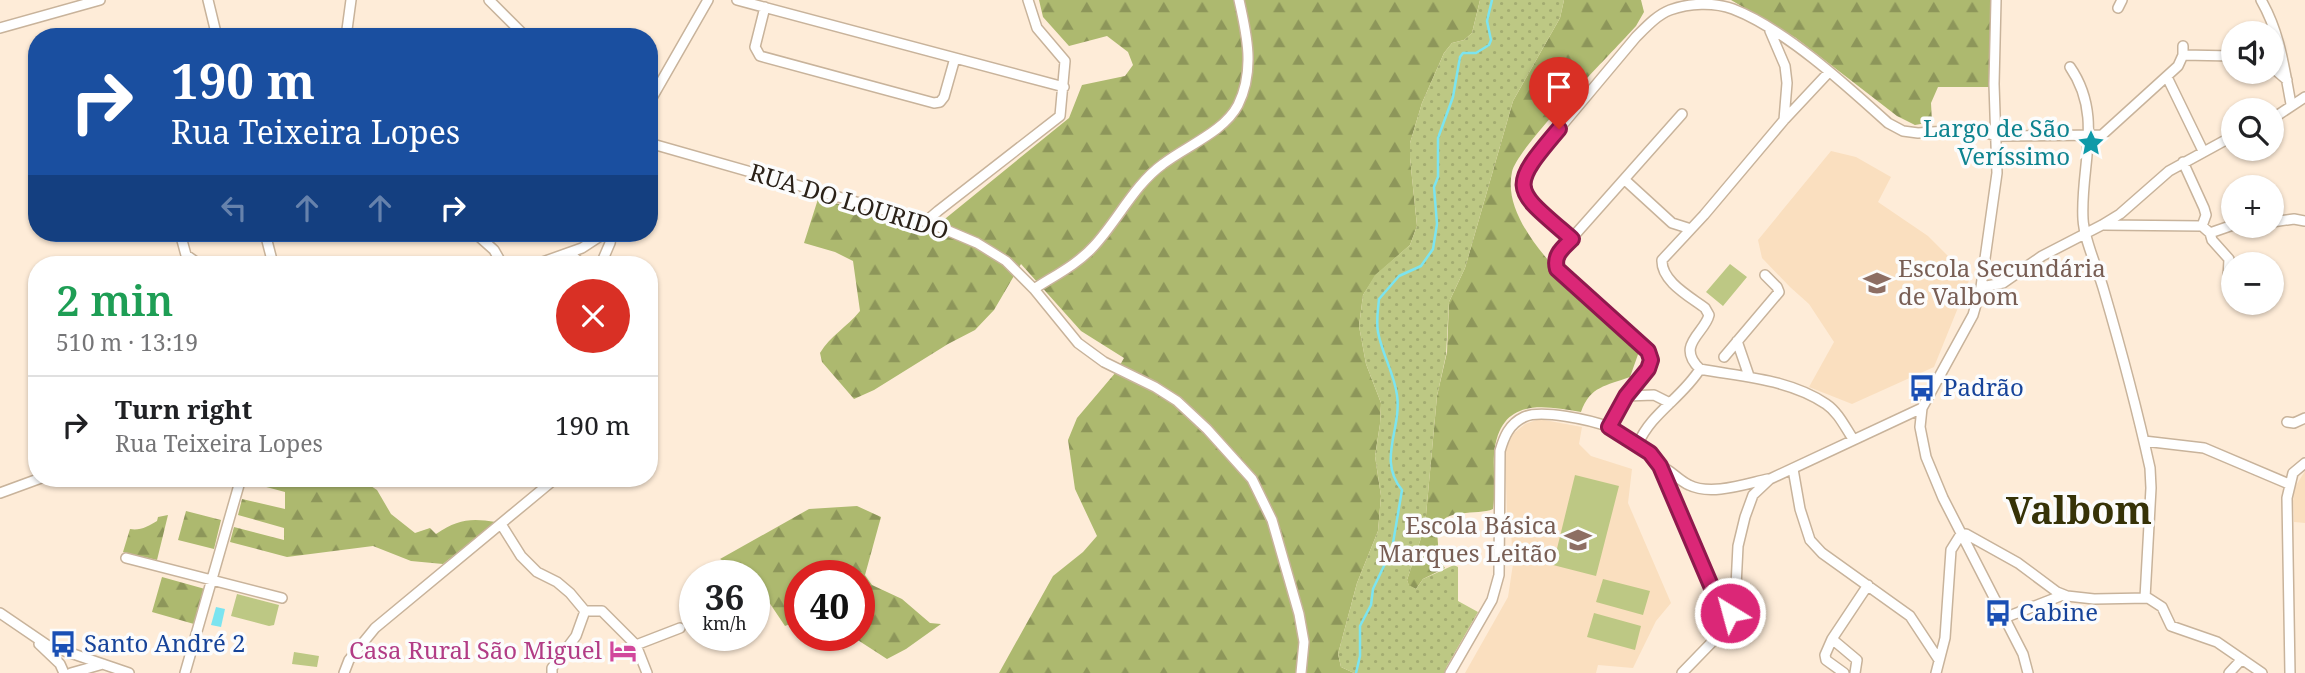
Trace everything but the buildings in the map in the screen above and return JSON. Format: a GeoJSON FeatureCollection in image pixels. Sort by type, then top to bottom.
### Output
{"type":"FeatureCollection","features":[{"type":"Feature","properties":{"kind":"street"},"geometry":{"type":"LineString","coordinates":[[0,28],[100,0]]}},
{"type":"Feature","properties":{"kind":"street"},"geometry":{"type":"LineString","coordinates":[[208,0],[215,28]]}},
{"type":"Feature","properties":{"kind":"street"},"geometry":{"type":"LineString","coordinates":[[347,28],[351,0]]}},
{"type":"Feature","properties":{"kind":"street"},"geometry":{"type":"LineString","coordinates":[[489,0],[517,28]]}},
{"type":"Feature","properties":{"kind":"street"},"geometry":{"type":"LineString","coordinates":[[658,87],[708,0]]}},
{"type":"Feature","properties":{"kind":"street"},"geometry":{"type":"LineString","coordinates":[[737,0],[1063,87]]}},
{"type":"Feature","properties":{"kind":"street"},"geometry":{"type":"LineString","coordinates":[[930,223],[931,217],[938,211],[1060,116],[1065,61],[1038,28],[1028,0]]}},
{"type":"Feature","properties":{"kind":"street"},"geometry":{"type":"LineString","coordinates":[[1034,289],[1081,258],[1095,245],[1141,185],[1160,165],[1216,128],[1237,106],[1249,63],[1248,40],[1240,0]]}},
{"type":"Feature","properties":{"kind":"street"},"geometry":{"type":"LineString","coordinates":[[1996,0],[1994,84],[1997,173],[1981,287],[1973,315],[1922,408],[1920,427],[1926,457],[1961,534],[2023,654],[2028,673]]}},
{"type":"Feature","properties":{"kind":"street"},"geometry":{"type":"LineString","coordinates":[[2261,0],[2273,22],[2284,57],[2291,104]]}},
{"type":"Feature","properties":{"kind":"street"},"geometry":{"type":"LineString","coordinates":[[1572,239],[1527,198],[1522,185],[1524,174],[1636,37],[1652,21],[1669,10],[1711,4],[1731,9],[1769,29],[1829,72],[1888,123],[1903,131],[1918,134],[1975,129],[1996,136],[2102,135],[2178,66],[2183,50],[2221,55]]}},
{"type":"Feature","properties":{"kind":"street"},"geometry":{"type":"LineString","coordinates":[[765,8],[755,47],[760,56],[920,100],[940,102],[944,97],[955,58]]}},
{"type":"Feature","properties":{"kind":"street"},"geometry":{"type":"LineString","coordinates":[[1769,29],[1785,65],[1787,83],[1784,120]]}},
{"type":"Feature","properties":{"kind":"street"},"geometry":{"type":"LineString","coordinates":[[2070,67],[2085,100],[2090,136],[2083,222],[2108,305],[2150,468],[2145,598]]}},
{"type":"Feature","properties":{"kind":"street"},"geometry":{"type":"LineString","coordinates":[[1700,369],[1691,354],[1692,343],[1696,333],[1708,321],[1709,315],[1705,308],[1667,278],[1662,270],[1662,260],[1829,72]]}},
{"type":"Feature","properties":{"kind":"street"},"geometry":{"type":"LineString","coordinates":[[2167,77],[2203,151]]}},
{"type":"Feature","properties":{"kind":"street"},"geometry":{"type":"LineString","coordinates":[[2284,111],[2305,97]]}},
{"type":"Feature","properties":{"kind":"street"},"geometry":{"type":"LineString","coordinates":[[1609,427],[1626,396],[1648,369],[1651,360],[1648,351],[1557,269],[1555,261],[1558,254],[1682,114]]}},
{"type":"Feature","properties":{"kind":"street"},"geometry":{"type":"LineString","coordinates":[[1981,287],[2003,283],[2042,256],[2102,225],[2120,214],[2153,184],[2183,162],[2221,142]]}},
{"type":"Feature","properties":{"kind":"street","name":"RUA DO LOURIDO"},"geometry":{"type":"LineString","coordinates":[[658,146],[930,223],[992,251],[1020,273],[1078,343],[1104,362],[1177,401],[1215,437],[1252,479],[1264,499],[1276,530],[1299,614],[1304,642],[1301,673]]}},
{"type":"Feature","properties":{"kind":"street"},"geometry":{"type":"LineString","coordinates":[[2183,162],[2204,208],[2206,215],[2202,226]]}},
{"type":"Feature","properties":{"kind":"street"},"geometry":{"type":"LineString","coordinates":[[1625,180],[1672,223],[1691,229]]}},
{"type":"Feature","properties":{"kind":"street"},"geometry":{"type":"LineString","coordinates":[[2284,220],[2305,219]]}},
{"type":"Feature","properties":{"kind":"street"},"geometry":{"type":"LineString","coordinates":[[2102,225],[2202,226],[2223,252]]}},
{"type":"Feature","properties":{"kind":"street"},"geometry":{"type":"LineString","coordinates":[[2210,233],[2221,229]]}},
{"type":"Feature","properties":{"kind":"street"},"geometry":{"type":"LineString","coordinates":[[485,242],[497,256]]}},
{"type":"Feature","properties":{"kind":"street"},"geometry":{"type":"LineString","coordinates":[[563,256],[594,242]]}},
{"type":"Feature","properties":{"kind":"street"},"geometry":{"type":"LineString","coordinates":[[1724,357],[1779,292],[1765,275]]}},
{"type":"Feature","properties":{"kind":"street"},"geometry":{"type":"LineString","coordinates":[[1738,341],[1749,376]]}},
{"type":"Feature","properties":{"kind":"street"},"geometry":{"type":"LineString","coordinates":[[1700,369],[1749,376],[1800,391],[1826,405],[1843,423],[1853,439]]}},
{"type":"Feature","properties":{"kind":"street"},"geometry":{"type":"LineString","coordinates":[[1638,444],[1651,420],[1684,391],[1700,369]]}},
{"type":"Feature","properties":{"kind":"street"},"geometry":{"type":"LineString","coordinates":[[1626,396],[1654,394],[1670,403]]}},
{"type":"Feature","properties":{"kind":"street"},"geometry":{"type":"LineString","coordinates":[[1660,466],[1689,486],[1699,489],[1729,487],[1770,479],[1922,408]]}},
{"type":"Feature","properties":{"kind":"street"},"geometry":{"type":"LineString","coordinates":[[1450,673],[1492,600],[1499,575],[1500,451],[1510,427],[1522,418],[1538,412],[1609,427],[1650,453],[1660,466],[1712,588],[1719,598],[1732,606]]}},
{"type":"Feature","properties":{"kind":"street"},"geometry":{"type":"LineString","coordinates":[[2287,422],[2294,423],[2305,418]]}},
{"type":"Feature","properties":{"kind":"street"},"geometry":{"type":"LineString","coordinates":[[2144,440],[2204,448],[2288,484]]}},
{"type":"Feature","properties":{"kind":"street"},"geometry":{"type":"LineString","coordinates":[[2290,673],[2288,484],[2293,473],[2305,463]]}},
{"type":"Feature","properties":{"kind":"street"},"geometry":{"type":"LineString","coordinates":[[1793,469],[1800,509],[1810,540],[1822,553],[1910,616],[1939,660]]}},
{"type":"Feature","properties":{"kind":"street"},"geometry":{"type":"LineString","coordinates":[[1682,673],[1715,639],[1732,606],[1738,546],[1745,517],[1753,495],[1770,479]]}},
{"type":"Feature","properties":{"kind":"street"},"geometry":{"type":"LineString","coordinates":[[0,504],[0,492],[28,482]]}},
{"type":"Feature","properties":{"kind":"street"},"geometry":{"type":"LineString","coordinates":[[185,673],[239,487]]}},
{"type":"Feature","properties":{"kind":"street"},"geometry":{"type":"LineString","coordinates":[[344,673],[349,660],[375,628],[545,487]]}},
{"type":"Feature","properties":{"kind":"street"},"geometry":{"type":"LineString","coordinates":[[501,524],[521,556],[537,572],[557,582],[570,593],[585,611]]}},
{"type":"Feature","properties":{"kind":"street"},"geometry":{"type":"LineString","coordinates":[[1961,534],[1982,541],[2063,595],[2094,599],[2145,598],[2155,601],[2162,607],[2171,626],[2217,642],[2262,673]]}},
{"type":"Feature","properties":{"kind":"street"},"geometry":{"type":"LineString","coordinates":[[1936,673],[1945,638],[1951,550],[1961,534]]}},
{"type":"Feature","properties":{"kind":"street"},"geometry":{"type":"LineString","coordinates":[[126,558],[282,598]]}},
{"type":"Feature","properties":{"kind":"street"},"geometry":{"type":"LineString","coordinates":[[1844,673],[1826,660],[1825,655],[1832,639],[1868,585]]}},
{"type":"Feature","properties":{"kind":"street"},"geometry":{"type":"LineString","coordinates":[[2004,618],[2063,595]]}},
{"type":"Feature","properties":{"kind":"street"},"geometry":{"type":"LineString","coordinates":[[585,611],[602,611],[636,645],[647,673]]}},
{"type":"Feature","properties":{"kind":"street"},"geometry":{"type":"LineString","coordinates":[[552,673],[552,668],[576,636],[585,611]]}},
{"type":"Feature","properties":{"kind":"street"},"geometry":{"type":"LineString","coordinates":[[0,613],[47,645],[130,673]]}},
{"type":"Feature","properties":{"kind":"street"},"geometry":{"type":"LineString","coordinates":[[636,645],[679,628]]}},
{"type":"Feature","properties":{"kind":"street"},"geometry":{"type":"LineString","coordinates":[[33,637],[69,672],[108,667]]}},
{"type":"Feature","properties":{"kind":"street"},"geometry":{"type":"LineString","coordinates":[[1832,639],[1857,660],[1855,673]]}},
{"type":"Feature","properties":{"kind":"street"},"geometry":{"type":"LineString","coordinates":[[69,672],[80,662],[78,655]]}},
{"type":"Feature","properties":{"kind":"street"},"geometry":{"type":"LineString","coordinates":[[2229,673],[2242,659]]}},
{"type":"Feature","properties":{"kind":"shaded area","name":"Escola Secundária de Valbom"},"geometry":{"type":"Polygon","coordinates":[[[1831,151],[1856,157],[1891,177],[1878,202],[1928,236],[1970,278],[1934,367],[1852,404],[1809,387],[1834,342],[1809,304],[1762,258],[1758,240],[1831,151]]]}},
{"type":"Feature","properties":{"kind":"shaded area","name":"Escola Básica Marques Leitão"},"geometry":{"type":"Polygon","coordinates":[[[1539,419],[1582,427],[1579,444],[1591,456],[1632,469],[1628,503],[1671,603],[1656,621],[1633,668],[1598,665],[1596,673],[1465,673],[1508,597],[1513,564],[1510,515],[1507,515],[1505,451],[1513,434],[1525,424],[1539,419]]]}},
{"type":"Feature","properties":{"kind":"shaded area"},"geometry":{"type":"Polygon","coordinates":[[[2305,471],[2305,523],[2294,522],[2295,487],[2305,471]]]}},
{"type":"Feature","properties":{"kind":"green space"},"geometry":{"type":"Polygon","coordinates":[[[1039,0],[1480,0],[1472,33],[1464,40],[1452,43],[1444,53],[1422,103],[1410,143],[1417,226],[1410,245],[1376,275],[1363,295],[1359,326],[1366,364],[1381,403],[1375,456],[1381,496],[1378,531],[1357,583],[1338,654],[1341,667],[1354,673],[999,673],[1053,576],[1083,552],[1097,536],[1075,489],[1068,440],[1077,418],[1116,372],[1124,358],[1081,331],[1021,264],[994,310],[975,330],[874,390],[854,399],[822,362],[820,353],[824,347],[860,311],[853,261],[835,252],[804,243],[818,199],[935,227],[1069,118],[1082,85],[1125,76],[1133,65],[1128,52],[1107,36],[1069,46],[1043,17],[1039,0]]]}},
{"type":"Feature","properties":{"kind":"green space"},"geometry":{"type":"Polygon","coordinates":[[[1480,0],[1564,0],[1560,18],[1513,101],[1465,268],[1449,302],[1446,355],[1437,396],[1425,526],[1407,580],[1409,585],[1416,589],[1423,579],[1454,565],[1458,567],[1458,601],[1478,612],[1446,668],[1446,673],[1354,673],[1341,667],[1338,654],[1357,583],[1378,531],[1381,496],[1375,456],[1381,403],[1366,364],[1359,326],[1363,295],[1375,275],[1410,245],[1417,226],[1410,143],[1422,103],[1444,53],[1452,43],[1464,40],[1472,33],[1480,0]]]}},
{"type":"Feature","properties":{"kind":"green space"},"geometry":{"type":"Polygon","coordinates":[[[1564,0],[1641,0],[1644,12],[1636,26],[1530,142],[1512,172],[1512,196],[1520,220],[1556,269],[1641,346],[1630,377],[1594,392],[1581,412],[1537,407],[1513,414],[1504,423],[1494,454],[1493,509],[1453,515],[1441,522],[1438,529],[1437,557],[1445,568],[1423,579],[1416,589],[1409,586],[1407,580],[1425,526],[1437,396],[1447,352],[1449,302],[1465,268],[1513,101],[1560,18],[1564,0]]]}},
{"type":"Feature","properties":{"kind":"green space"},"geometry":{"type":"Polygon","coordinates":[[[1731,0],[1990,0],[1992,87],[1938,87],[1931,103],[1932,122],[1915,125],[1897,116],[1796,38],[1731,0]]]}},
{"type":"Feature","properties":{"kind":"green space"},"geometry":{"type":"Polygon","coordinates":[[[1730,264],[1747,277],[1723,306],[1706,292],[1730,264]]]}},
{"type":"Feature","properties":{"kind":"green space"},"geometry":{"type":"Polygon","coordinates":[[[1575,475],[1619,486],[1596,576],[1553,565],[1575,475]]]}},
{"type":"Feature","properties":{"kind":"green space"},"geometry":{"type":"Polygon","coordinates":[[[266,487],[372,487],[391,514],[415,533],[430,528],[436,534],[465,521],[496,522],[443,564],[411,561],[373,546],[287,557],[230,542],[234,527],[284,540],[284,528],[238,515],[242,499],[285,509],[285,492],[266,487]]]}},
{"type":"Feature","properties":{"kind":"green space"},"geometry":{"type":"Polygon","coordinates":[[[857,506],[881,517],[869,560],[784,560],[784,625],[770,604],[770,560],[720,559],[809,509],[857,506]]]}},
{"type":"Feature","properties":{"kind":"green space"},"geometry":{"type":"Polygon","coordinates":[[[186,511],[221,520],[214,549],[178,540],[186,511]]]}},
{"type":"Feature","properties":{"kind":"green space"},"geometry":{"type":"Polygon","coordinates":[[[168,515],[157,560],[123,552],[130,529],[144,528],[157,521],[158,517],[168,515]]]}},
{"type":"Feature","properties":{"kind":"green space"},"geometry":{"type":"Polygon","coordinates":[[[162,577],[205,589],[194,624],[152,612],[162,577]]]}},
{"type":"Feature","properties":{"kind":"green space"},"geometry":{"type":"Polygon","coordinates":[[[1603,579],[1650,591],[1643,615],[1596,602],[1603,579]]]}},
{"type":"Feature","properties":{"kind":"green space"},"geometry":{"type":"Polygon","coordinates":[[[875,586],[902,599],[930,623],[941,624],[887,659],[875,651],[875,586]]]}},
{"type":"Feature","properties":{"kind":"green space"},"geometry":{"type":"Polygon","coordinates":[[[237,594],[279,605],[274,625],[231,616],[237,594]]]}},
{"type":"Feature","properties":{"kind":"green space"},"geometry":{"type":"Polygon","coordinates":[[[1594,613],[1641,626],[1635,650],[1587,637],[1594,613]]]}},
{"type":"Feature","properties":{"kind":"green space"},"geometry":{"type":"Polygon","coordinates":[[[294,652],[319,656],[317,667],[292,664],[294,652]]]}},
{"type":"Feature","properties":{"kind":"water"},"geometry":{"type":"Polygon","coordinates":[[[216,607],[225,609],[221,627],[211,625],[216,607]]]}},
{"type":"Feature","properties":{"kind":"waterway"},"geometry":{"type":"LineString","coordinates":[[1356,673],[1360,656],[1360,626],[1371,605],[1373,589],[1392,549],[1402,490],[1391,467],[1398,408],[1393,379],[1378,332],[1379,299],[1399,276],[1421,266],[1433,249],[1437,224],[1434,187],[1438,177],[1438,138],[1453,97],[1460,57],[1463,53],[1476,53],[1489,45],[1491,40],[1487,21],[1492,0]]}},
{"type":"Feature","properties":{"kind":"place","name":"Largo de São Veríssimo"},"geometry":{"type":"Point","coordinates":[2091,143]}},
{"type":"Feature","properties":{"kind":"place","name":"Escola Secundária de Valbom"},"geometry":{"type":"Point","coordinates":[1877,283]}},
{"type":"Feature","properties":{"kind":"place","name":"Padrão"},"geometry":{"type":"Point","coordinates":[1922,388]}},
{"type":"Feature","properties":{"kind":"place","name":"Escola Básica Marques Leitão"},"geometry":{"type":"Point","coordinates":[1578,540]}},
{"type":"Feature","properties":{"kind":"place","name":"Cabine"},"geometry":{"type":"Point","coordinates":[1998,613]}},
{"type":"Feature","properties":{"kind":"place","name":"Santo André 2"},"geometry":{"type":"Point","coordinates":[63,644]}},
{"type":"Feature","properties":{"kind":"place","name":"Casa Rural São Miguel"},"geometry":{"type":"Point","coordinates":[623,651]}},
{"type":"Feature","properties":{"kind":"district","name":"Valbom"},"geometry":{"type":"Point","coordinates":[2079,511]}},
{"type":"Feature","properties":{"kind":"route"},"geometry":{"type":"LineString","coordinates":[[1559,129],[1533,160],[1524,174],[1522,185],[1527,198],[1572,239],[1558,254],[1555,261],[1557,269],[1648,351],[1651,360],[1648,369],[1626,396],[1609,427],[1650,453],[1660,466],[1712,588],[1719,598],[1732,606],[1730,613]]}}]}
